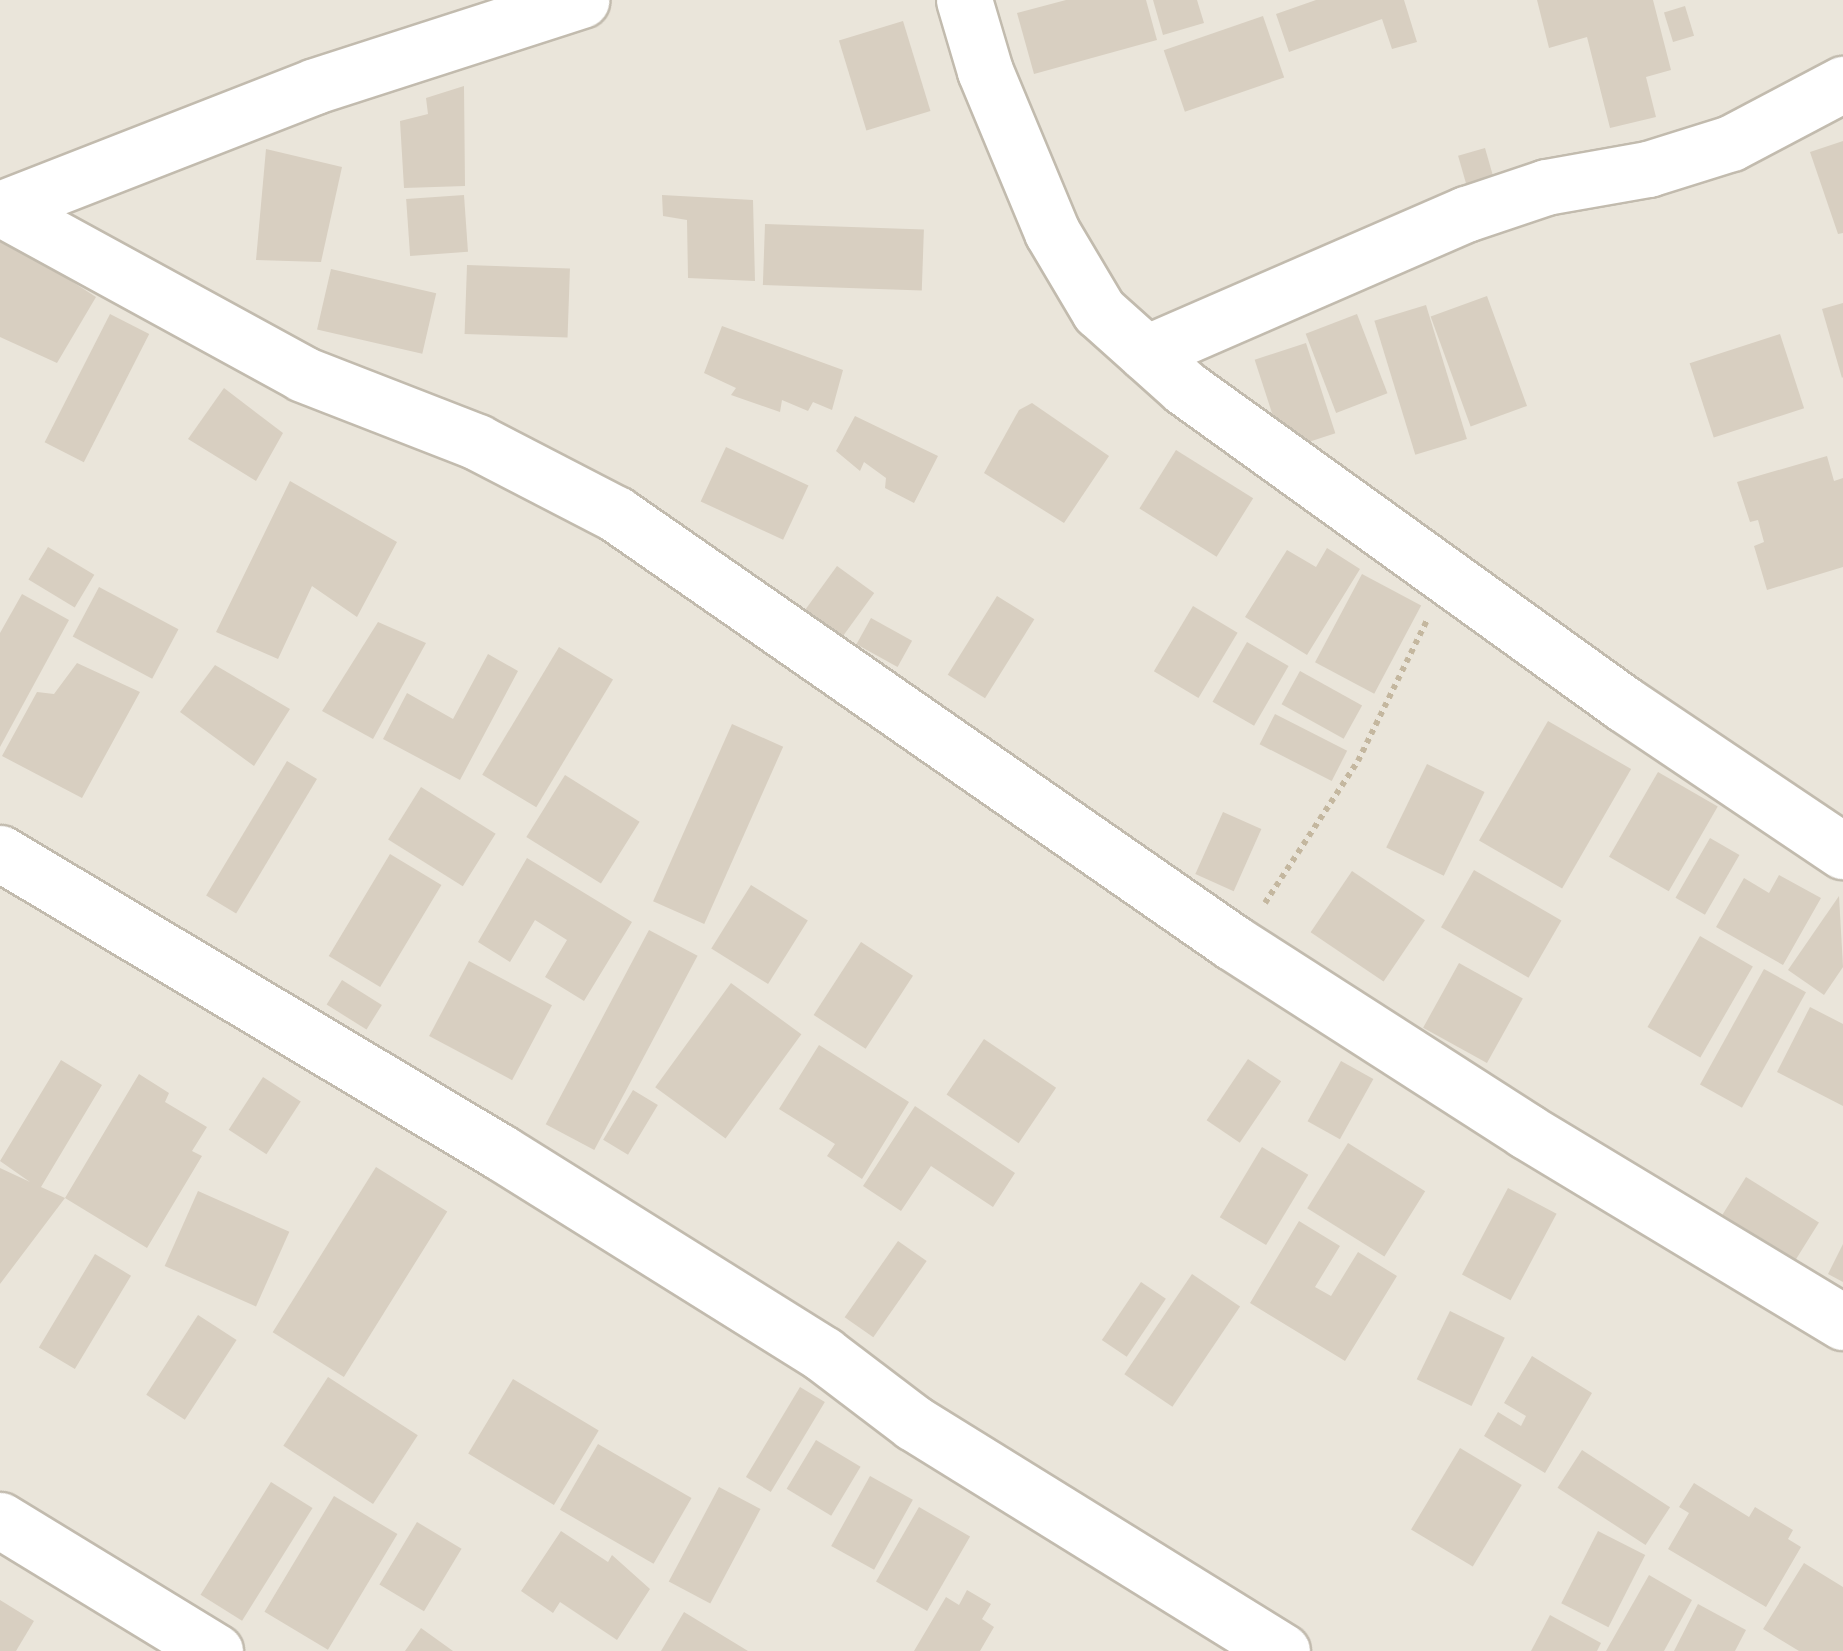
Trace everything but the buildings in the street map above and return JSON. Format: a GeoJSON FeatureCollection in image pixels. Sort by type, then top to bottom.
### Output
{"type":"FeatureCollection","features":[{"type":"Feature","properties":{"kind":"street"},"geometry":{"type":"LineString","coordinates":[[1,209],[315,86],[581,0]]}},
{"type":"Feature","properties":{"kind":"street"},"geometry":{"type":"LineString","coordinates":[[964,0],[985,71],[1052,232],[1099,310],[1146,353],[1624,704],[1843,850]]}},
{"type":"Feature","properties":{"kind":"street"},"geometry":{"type":"LineString","coordinates":[[1146,353],[1482,208],[1546,186],[1648,170],[1731,143],[1843,84]]}},
{"type":"Feature","properties":{"kind":"street"},"geometry":{"type":"LineString","coordinates":[[1,209],[303,374],[477,442],[616,514],[1232,942],[1526,1131],[1843,1322]]}},
{"type":"Feature","properties":{"kind":"street"},"geometry":{"type":"LineString","coordinates":[[0,853],[500,1152],[823,1354],[914,1423],[1282,1651]]}},
{"type":"Feature","properties":{"kind":"street"},"geometry":{"type":"LineString","coordinates":[[0,1520],[215,1651]]}},
{"type":"Feature","properties":{"kind":"path"},"geometry":{"type":"LineString","coordinates":[[1232,942],[1272,896],[1323,806],[1358,761],[1447,575]]}},
{"type":"Feature","properties":{"kind":"shaded area"},"geometry":{"type":"Polygon","coordinates":[[[0,0],[1843,0],[1843,1651],[0,1651],[0,0]]]}}]}
